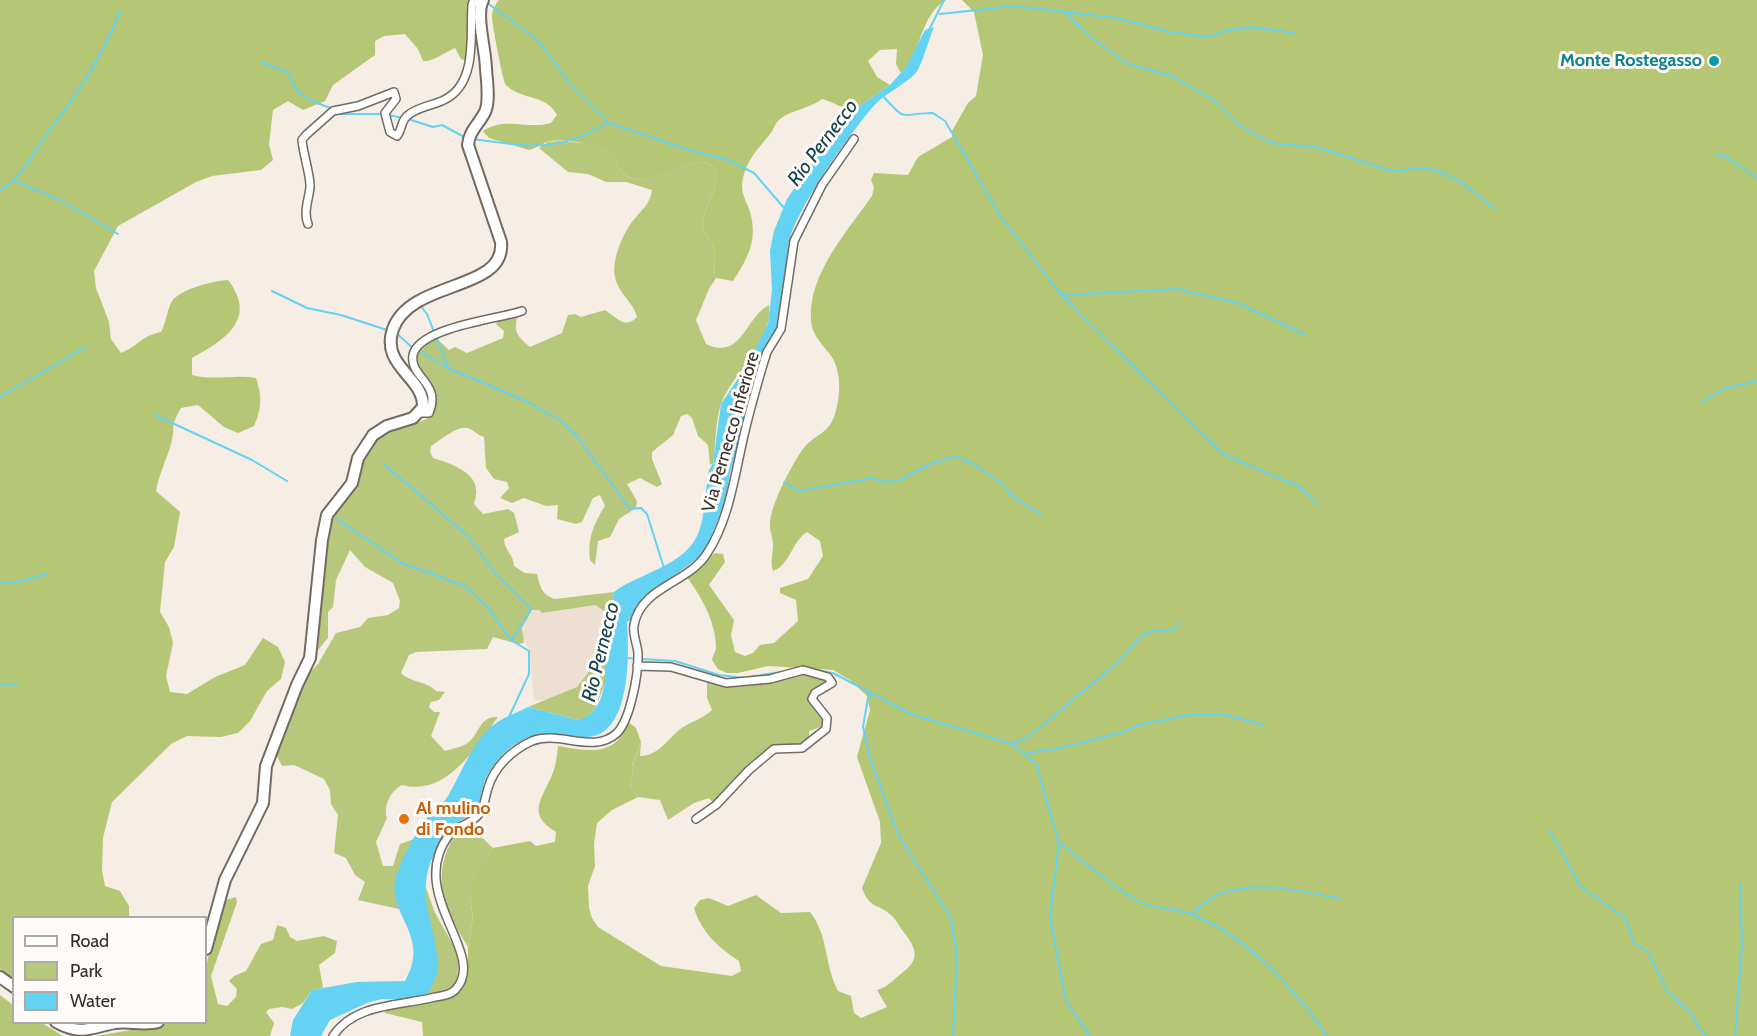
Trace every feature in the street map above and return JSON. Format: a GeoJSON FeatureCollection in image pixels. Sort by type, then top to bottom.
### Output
{"type":"FeatureCollection","features":[{"type":"Feature","properties":{"kind":"main road"},"geometry":{"type":"LineString","coordinates":[[207,945],[225,880],[263,803],[266,766],[310,658],[322,540],[327,515],[352,483],[358,459],[373,435],[387,426],[413,418],[420,413],[423,400],[420,390],[395,359],[392,348],[393,328],[402,313],[420,298],[475,279],[497,261],[501,254],[501,242],[468,145],[469,137],[485,111],[487,101],[486,54],[479,13],[482,2]]}},
{"type":"Feature","properties":{"kind":"main road"},"geometry":{"type":"LineString","coordinates":[[58,1024],[68,1031],[76,1032],[110,1024]]}},
{"type":"Feature","properties":{"kind":"street"},"geometry":{"type":"LineString","coordinates":[[308,224],[306,214],[310,182],[303,160],[302,140],[333,111],[357,106],[393,92],[396,99],[385,113],[390,132],[397,136],[405,116],[451,96],[461,84],[471,54],[472,5],[473,2],[482,2]]}},
{"type":"Feature","properties":{"kind":"street","name":"Via Pernecco Inferiore"},"geometry":{"type":"LineString","coordinates":[[333,1036],[355,1016],[384,1006],[416,1002],[455,990],[463,973],[462,950],[442,911],[436,883],[439,856],[451,833],[477,817],[484,807],[493,777],[517,750],[549,737],[598,742],[615,734],[626,720],[638,661],[634,625],[641,608],[652,595],[705,557],[723,520],[762,368],[767,352],[781,329],[794,241],[822,185],[854,139]]}},
{"type":"Feature","properties":{"kind":"street"},"geometry":{"type":"LineString","coordinates":[[420,413],[426,415],[430,411],[432,392],[414,365],[413,355],[417,348],[437,333],[460,324],[496,319],[522,311]]}},
{"type":"Feature","properties":{"kind":"street"},"geometry":{"type":"LineString","coordinates":[[638,661],[671,667],[717,682],[738,684],[802,670],[828,677],[832,683],[815,693],[812,699],[827,718],[826,729],[802,748],[774,749],[748,770],[716,806],[696,819]]}},
{"type":"Feature","properties":{"kind":"shaded area"},"geometry":{"type":"Polygon","coordinates":[[[596,605],[607,614],[609,619],[605,645],[597,661],[577,687],[554,698],[538,701],[534,699],[529,650],[522,635],[528,613],[537,609],[542,613],[596,605]]]}},
{"type":"Feature","properties":{"kind":"green space"},"geometry":{"type":"Polygon","coordinates":[[[0,0],[474,0],[467,61],[461,59],[455,48],[423,61],[418,49],[405,34],[384,36],[375,41],[375,55],[333,85],[325,101],[303,110],[288,101],[273,110],[269,144],[273,160],[261,170],[212,176],[196,182],[118,226],[94,271],[96,288],[109,322],[111,339],[121,353],[149,336],[161,332],[172,301],[189,289],[228,280],[236,294],[240,306],[234,327],[216,344],[192,358],[192,375],[256,378],[260,408],[254,426],[238,433],[224,427],[198,405],[181,408],[175,420],[171,444],[156,491],[180,512],[174,547],[165,562],[160,612],[169,627],[173,643],[166,676],[170,692],[187,694],[215,677],[245,665],[263,638],[278,647],[285,662],[281,679],[267,691],[250,721],[238,733],[221,737],[187,736],[171,744],[112,802],[103,838],[102,871],[105,886],[120,891],[129,906],[129,916],[12,916],[12,979],[0,969],[0,0]]]}},
{"type":"Feature","properties":{"kind":"green space"},"geometry":{"type":"Polygon","coordinates":[[[499,0],[946,0],[931,15],[913,55],[901,73],[896,64],[897,49],[880,50],[868,61],[877,77],[890,85],[854,110],[822,99],[786,115],[777,122],[752,157],[743,177],[742,189],[750,212],[753,231],[747,256],[733,281],[716,278],[714,247],[703,226],[704,215],[714,191],[717,176],[710,164],[701,162],[655,177],[632,178],[622,172],[613,152],[600,147],[558,141],[548,142],[529,150],[489,138],[483,131],[500,124],[542,125],[551,123],[557,115],[546,103],[512,90],[506,85],[492,17],[499,0]]]}},
{"type":"Feature","properties":{"kind":"green space"},"geometry":{"type":"Polygon","coordinates":[[[962,0],[1757,0],[1757,1036],[423,1036],[422,1022],[385,1013],[386,1008],[432,1002],[460,991],[468,969],[468,947],[473,917],[470,898],[473,881],[493,848],[530,841],[536,846],[555,842],[556,832],[541,819],[539,806],[553,771],[558,746],[591,750],[609,747],[623,734],[628,722],[636,728],[641,742],[632,765],[633,774],[630,787],[638,797],[612,810],[597,823],[594,844],[595,866],[588,886],[589,908],[598,927],[661,966],[732,976],[741,971],[739,961],[712,939],[701,925],[694,908],[700,900],[709,898],[728,906],[756,895],[781,913],[810,912],[824,940],[830,971],[838,991],[851,996],[854,1013],[861,1018],[887,1007],[877,990],[888,985],[913,962],[914,952],[910,941],[894,918],[868,900],[862,888],[881,843],[880,822],[857,757],[870,710],[867,696],[850,680],[833,670],[768,666],[738,673],[727,673],[718,669],[712,660],[716,646],[710,618],[702,600],[686,576],[715,553],[723,554],[725,562],[709,585],[734,620],[731,635],[735,652],[745,656],[753,653],[760,645],[774,643],[798,621],[796,600],[780,593],[780,588],[808,579],[823,556],[820,541],[807,532],[783,564],[773,571],[773,542],[770,526],[778,495],[793,464],[803,449],[831,423],[838,403],[839,380],[836,365],[816,336],[812,326],[812,303],[816,286],[831,254],[872,196],[874,187],[871,180],[874,173],[908,175],[918,157],[952,137],[952,131],[968,103],[976,96],[983,55],[974,12],[962,0]]]}},
{"type":"Feature","properties":{"kind":"green space"},"geometry":{"type":"Polygon","coordinates":[[[548,142],[594,144],[613,151],[622,172],[632,178],[655,177],[701,162],[710,164],[717,176],[714,191],[704,215],[703,226],[714,247],[716,278],[696,320],[706,344],[718,348],[728,347],[735,342],[761,311],[769,305],[769,319],[759,345],[721,404],[713,463],[710,465],[708,445],[698,436],[692,418],[687,414],[681,416],[673,435],[652,452],[652,459],[662,484],[657,487],[640,478],[627,484],[637,501],[636,508],[619,519],[610,537],[598,541],[595,565],[590,560],[590,545],[595,525],[605,506],[600,495],[593,498],[582,522],[576,524],[557,519],[558,505],[546,506],[524,498],[512,503],[500,498],[509,488],[507,482],[494,479],[486,468],[484,437],[463,428],[431,446],[430,452],[433,458],[459,468],[475,483],[474,504],[483,514],[508,509],[514,513],[519,532],[504,539],[506,546],[514,566],[525,573],[537,574],[544,593],[555,599],[614,592],[609,619],[607,614],[596,605],[542,613],[539,610],[532,610],[522,628],[524,643],[518,644],[493,637],[487,649],[416,652],[409,655],[401,673],[436,691],[445,692],[439,700],[431,702],[429,707],[434,712],[440,712],[431,736],[445,751],[466,744],[484,721],[498,717],[470,755],[446,777],[433,784],[418,787],[402,785],[389,799],[386,808],[387,818],[376,842],[383,866],[393,866],[400,844],[414,839],[395,882],[399,909],[358,900],[365,882],[355,875],[346,858],[334,853],[338,815],[331,804],[330,790],[324,779],[294,765],[282,766],[276,754],[307,675],[318,664],[336,633],[360,627],[368,618],[388,615],[399,608],[400,601],[393,583],[365,567],[350,550],[336,580],[333,607],[328,612],[328,638],[318,650],[322,569],[328,536],[334,516],[353,492],[366,455],[373,443],[384,433],[433,415],[436,405],[433,389],[421,369],[417,354],[435,337],[449,350],[455,347],[467,353],[503,338],[504,331],[496,324],[499,320],[518,314],[517,333],[530,347],[562,333],[568,315],[575,314],[581,317],[605,310],[625,322],[633,321],[637,317],[617,283],[614,270],[623,237],[648,202],[652,190],[626,182],[606,182],[588,174],[568,172],[539,148],[548,142]]]}},
{"type":"Feature","properties":{"kind":"green space"},"geometry":{"type":"Polygon","coordinates":[[[606,638],[607,678],[595,709],[587,717],[578,720],[528,707],[577,687],[597,661],[606,638]]]}},
{"type":"Feature","properties":{"kind":"green space"},"geometry":{"type":"Polygon","coordinates":[[[801,671],[826,678],[829,682],[810,701],[826,725],[809,731],[809,740],[800,745],[773,747],[715,805],[709,798],[694,803],[668,820],[660,800],[638,797],[630,787],[632,766],[641,742],[640,756],[652,753],[662,747],[679,730],[712,710],[707,698],[707,682],[731,685],[754,683],[801,671]]]}},
{"type":"Feature","properties":{"kind":"green space"},"geometry":{"type":"Polygon","coordinates":[[[472,828],[493,848],[477,877],[470,898],[473,917],[468,947],[446,905],[442,878],[447,850],[455,834],[472,828]]]}},
{"type":"Feature","properties":{"kind":"green space"},"geometry":{"type":"Polygon","coordinates":[[[425,885],[435,913],[459,955],[457,981],[453,987],[416,999],[432,933],[425,885]]]}},
{"type":"Feature","properties":{"kind":"green space"},"geometry":{"type":"Polygon","coordinates":[[[236,897],[237,902],[211,976],[218,1004],[227,1006],[236,997],[237,989],[229,981],[246,971],[261,944],[273,940],[277,925],[286,928],[290,937],[297,941],[324,936],[337,941],[335,953],[319,965],[323,988],[312,990],[303,1003],[292,1009],[282,1007],[269,1009],[266,1012],[274,1023],[270,1036],[96,1036],[166,1024],[207,1024],[207,963],[217,920],[226,900],[236,897]]]}},
{"type":"Feature","properties":{"kind":"green space"},"geometry":{"type":"Polygon","coordinates":[[[0,995],[12,1004],[12,1024],[44,1024],[63,1036],[0,1036],[0,995]]]}},
{"type":"Feature","properties":{"kind":"water"},"geometry":{"type":"Polygon","coordinates":[[[934,27],[918,70],[881,99],[862,120],[819,180],[795,225],[789,242],[779,329],[757,372],[730,473],[725,502],[708,545],[697,559],[644,597],[632,619],[627,622],[628,652],[625,689],[613,722],[602,732],[588,737],[546,734],[529,737],[515,744],[488,774],[475,810],[444,834],[429,868],[426,882],[426,896],[438,967],[429,992],[416,999],[382,999],[367,1003],[330,1020],[321,1036],[290,1036],[293,1020],[312,990],[357,982],[405,981],[412,966],[414,952],[412,939],[395,894],[395,881],[417,831],[446,799],[473,749],[485,732],[500,720],[528,707],[578,720],[589,715],[596,707],[601,697],[606,673],[606,632],[614,592],[629,582],[673,561],[686,551],[699,530],[703,518],[709,470],[713,463],[721,404],[749,362],[768,324],[772,290],[770,251],[774,231],[787,199],[826,143],[854,110],[890,85],[906,67],[925,30],[934,27]]]}},
{"type":"Feature","properties":{"kind":"waterway","name":"Rio Pernecco"},"geometry":{"type":"LineString","coordinates":[[929,30],[944,0]]}},
{"type":"Feature","properties":{"kind":"waterway"},"geometry":{"type":"LineString","coordinates":[[486,2],[539,41],[570,84],[609,123],[692,151],[728,160],[754,173],[785,209]]}},
{"type":"Feature","properties":{"kind":"waterway"},"geometry":{"type":"LineString","coordinates":[[940,14],[1014,6],[1117,18],[1170,32],[1209,37],[1225,31],[1250,27],[1295,33]]}},
{"type":"Feature","properties":{"kind":"waterway"},"geometry":{"type":"LineString","coordinates":[[0,190],[21,172],[79,89],[97,60],[121,10]]}},
{"type":"Feature","properties":{"kind":"waterway"},"geometry":{"type":"LineString","coordinates":[[1065,12],[1093,39],[1126,63],[1172,76],[1215,101],[1238,124],[1271,143],[1317,147],[1392,171],[1423,168],[1439,171],[1461,182],[1495,209]]}},
{"type":"Feature","properties":{"kind":"waterway"},"geometry":{"type":"LineString","coordinates":[[261,62],[287,72],[298,92],[312,101],[333,109]]}},
{"type":"Feature","properties":{"kind":"waterway"},"geometry":{"type":"LineString","coordinates":[[883,96],[901,114],[933,113],[945,121],[1001,217],[1058,291],[1223,454],[1300,487],[1319,505]]}},
{"type":"Feature","properties":{"kind":"waterway"},"geometry":{"type":"LineString","coordinates":[[338,112],[341,114],[382,114]]}},
{"type":"Feature","properties":{"kind":"waterway"},"geometry":{"type":"LineString","coordinates":[[388,115],[403,118]]}},
{"type":"Feature","properties":{"kind":"waterway"},"geometry":{"type":"LineString","coordinates":[[408,119],[433,127],[442,125],[466,138]]}},
{"type":"Feature","properties":{"kind":"waterway"},"geometry":{"type":"LineString","coordinates":[[472,139],[526,145],[557,144],[572,140],[608,123]]}},
{"type":"Feature","properties":{"kind":"waterway"},"geometry":{"type":"LineString","coordinates":[[1716,154],[1728,158],[1757,178]]}},
{"type":"Feature","properties":{"kind":"waterway"},"geometry":{"type":"LineString","coordinates":[[15,181],[58,199],[118,234]]}},
{"type":"Feature","properties":{"kind":"waterway"},"geometry":{"type":"LineString","coordinates":[[1063,295],[1176,289],[1238,303],[1304,334]]}},
{"type":"Feature","properties":{"kind":"waterway"},"geometry":{"type":"LineString","coordinates":[[272,291],[307,308],[341,315],[390,331]]}},
{"type":"Feature","properties":{"kind":"waterway"},"geometry":{"type":"LineString","coordinates":[[419,304],[427,314],[448,367]]}},
{"type":"Feature","properties":{"kind":"waterway"},"geometry":{"type":"LineString","coordinates":[[396,333],[414,349]]}},
{"type":"Feature","properties":{"kind":"waterway"},"geometry":{"type":"LineString","coordinates":[[0,397],[87,346]]}},
{"type":"Feature","properties":{"kind":"waterway"},"geometry":{"type":"LineString","coordinates":[[419,351],[448,368],[530,403],[561,421],[576,435],[630,509],[641,508],[647,514],[664,568]]}},
{"type":"Feature","properties":{"kind":"waterway"},"geometry":{"type":"LineString","coordinates":[[1701,402],[1726,388],[1757,381]]}},
{"type":"Feature","properties":{"kind":"waterway"},"geometry":{"type":"LineString","coordinates":[[155,415],[252,460],[287,481]]}},
{"type":"Feature","properties":{"kind":"waterway"},"geometry":{"type":"LineString","coordinates":[[784,482],[799,491],[872,478],[884,482],[898,481],[930,464],[955,456],[974,464],[1001,483],[1015,498],[1041,514]]}},
{"type":"Feature","properties":{"kind":"waterway"},"geometry":{"type":"LineString","coordinates":[[385,465],[467,535],[496,574],[531,609],[512,640]]}},
{"type":"Feature","properties":{"kind":"waterway"},"geometry":{"type":"LineString","coordinates":[[337,519],[402,563],[465,586],[487,606],[511,640],[529,651],[529,674],[509,717]]}},
{"type":"Feature","properties":{"kind":"waterway"},"geometry":{"type":"LineString","coordinates":[[0,582],[13,583],[47,574]]}},
{"type":"Feature","properties":{"kind":"waterway"},"geometry":{"type":"LineString","coordinates":[[1012,744],[1026,738],[1049,720],[1119,661],[1141,636],[1152,631],[1173,630],[1180,623]]}},
{"type":"Feature","properties":{"kind":"waterway"},"geometry":{"type":"LineString","coordinates":[[626,658],[675,661],[719,675],[744,678],[792,670]]}},
{"type":"Feature","properties":{"kind":"waterway"},"geometry":{"type":"LineString","coordinates":[[806,668],[833,673],[911,714],[1012,744],[1036,764],[1059,843],[1050,918],[1066,1001],[1090,1036]]}},
{"type":"Feature","properties":{"kind":"waterway"},"geometry":{"type":"LineString","coordinates":[[0,684],[17,685]]}},
{"type":"Feature","properties":{"kind":"waterway"},"geometry":{"type":"LineString","coordinates":[[869,692],[863,727],[870,759],[899,836],[951,918],[957,955],[953,1036]]}},
{"type":"Feature","properties":{"kind":"waterway"},"geometry":{"type":"LineString","coordinates":[[1026,753],[1056,749],[1123,732],[1138,725],[1189,715],[1226,715],[1264,725]]}},
{"type":"Feature","properties":{"kind":"waterway"},"geometry":{"type":"LineString","coordinates":[[1550,831],[1581,887],[1625,918],[1634,943],[1649,953],[1667,991],[1692,1014],[1699,1029],[1707,1036]]}},
{"type":"Feature","properties":{"kind":"waterway"},"geometry":{"type":"LineString","coordinates":[[1059,843],[1136,900],[1193,915],[1232,936],[1251,950],[1285,983],[1327,1036]]}},
{"type":"Feature","properties":{"kind":"waterway"},"geometry":{"type":"LineString","coordinates":[[1735,1036],[1742,944],[1740,884]]}},
{"type":"Feature","properties":{"kind":"waterway"},"geometry":{"type":"LineString","coordinates":[[1192,913],[1219,894],[1249,888],[1280,888],[1341,899]]}},
{"type":"Feature","properties":{"kind":"place","name":"Monte Rostegasso"},"geometry":{"type":"Point","coordinates":[1714,61]}},
{"type":"Feature","properties":{"kind":"place","name":"Al mulino di Fondo"},"geometry":{"type":"Point","coordinates":[404,819]}}]}
